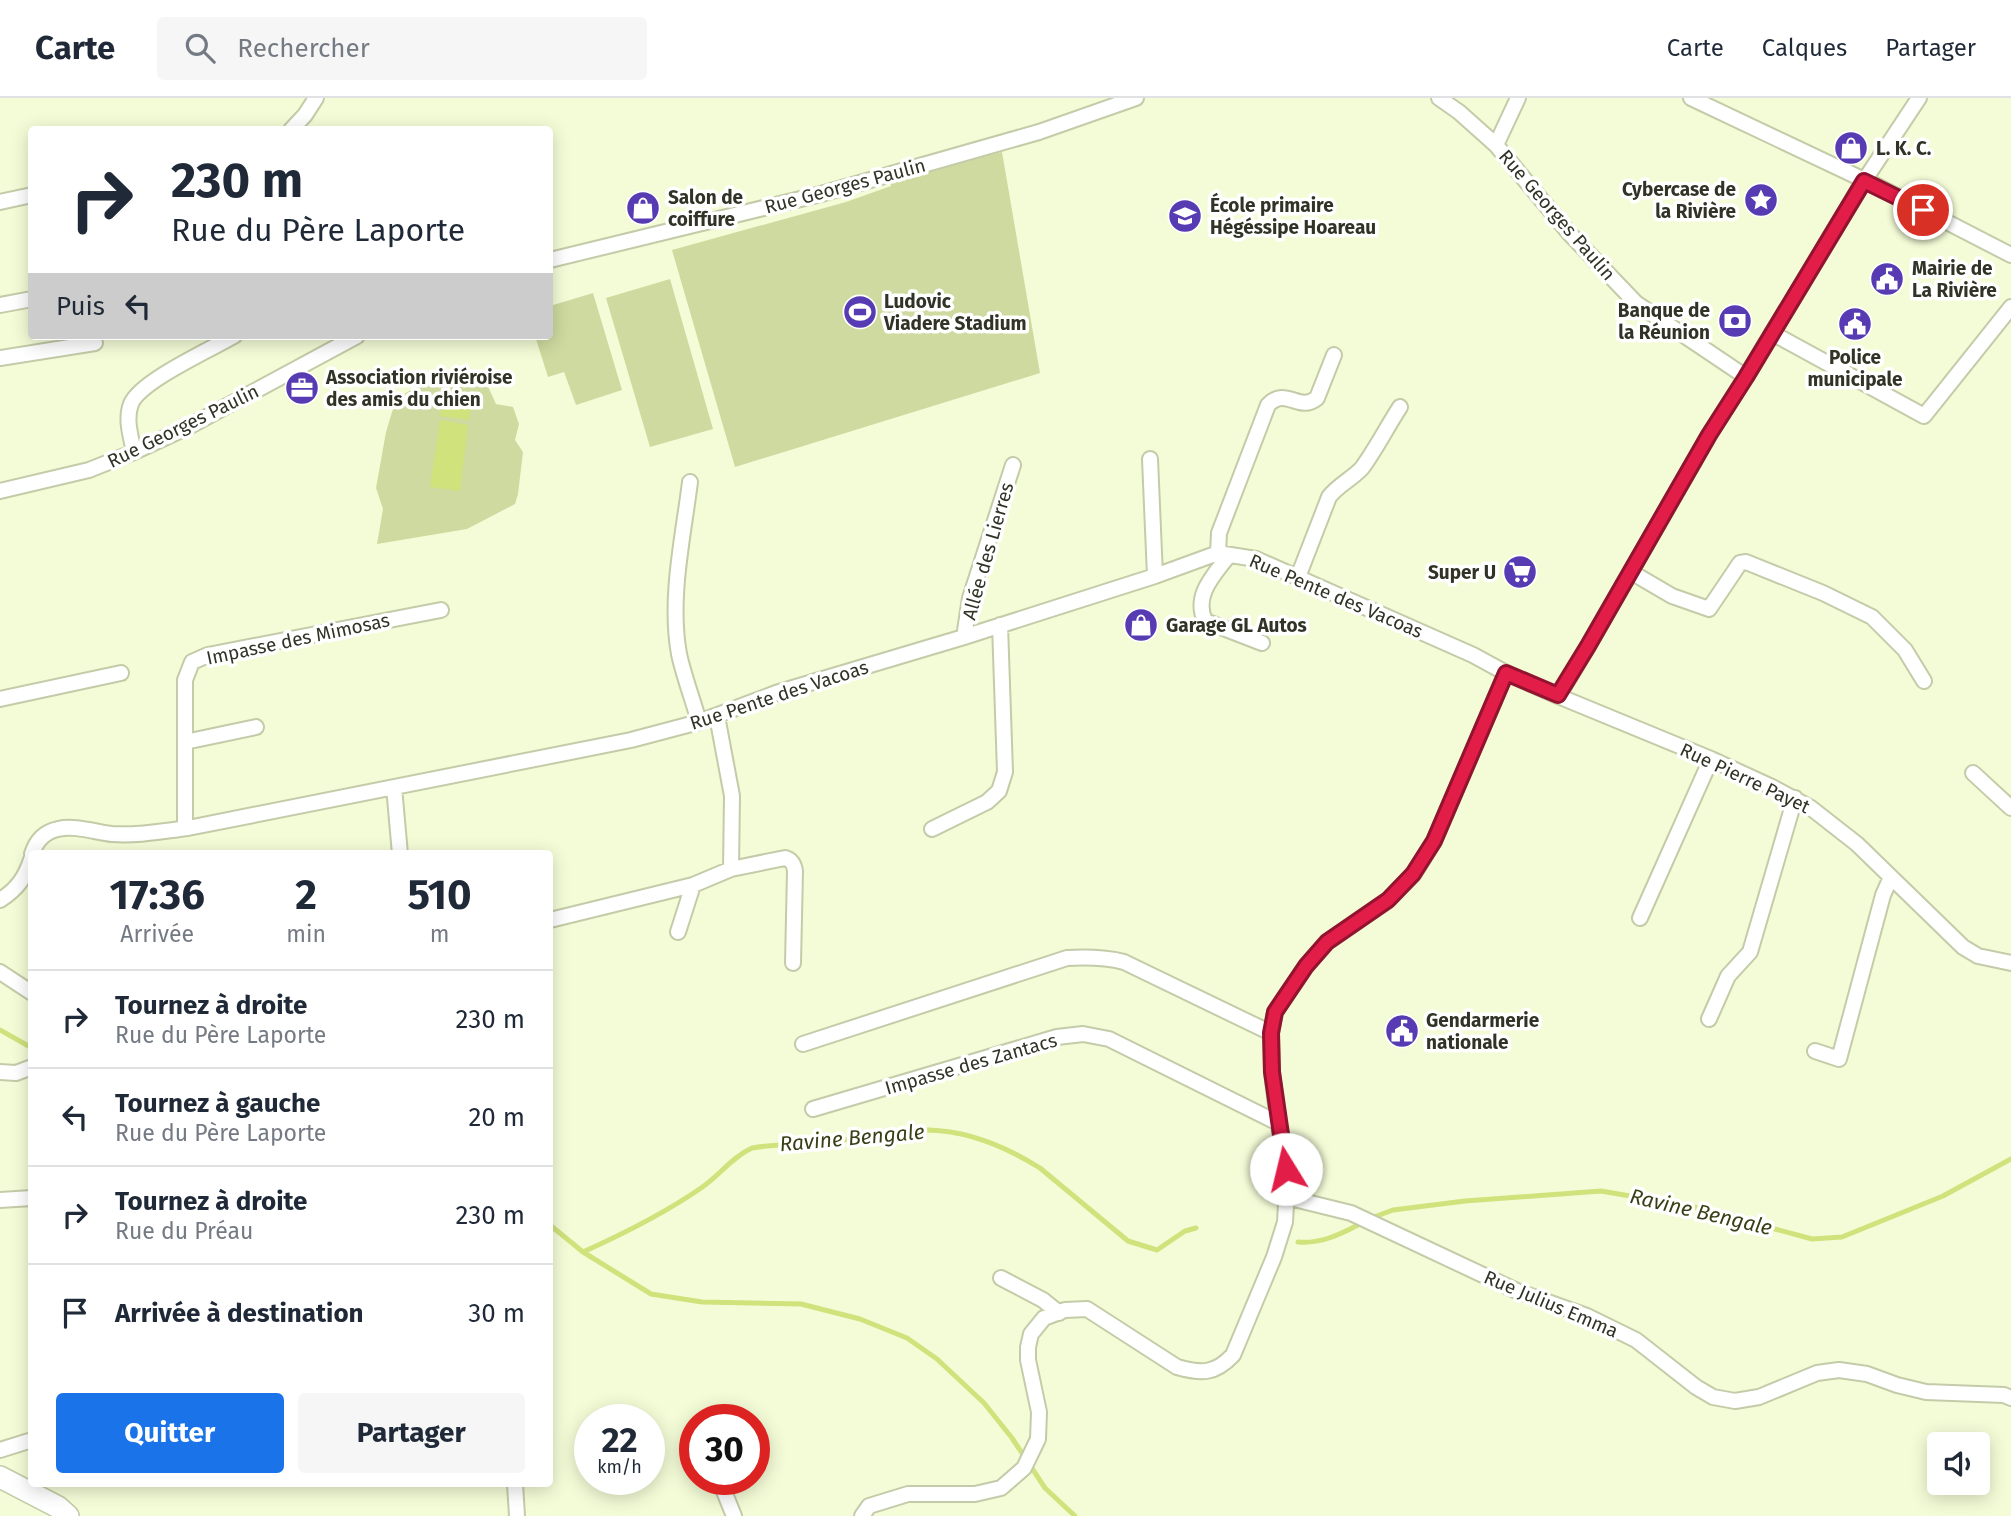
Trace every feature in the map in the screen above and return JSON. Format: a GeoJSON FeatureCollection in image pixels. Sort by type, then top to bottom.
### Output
{"type":"FeatureCollection","features":[{"type":"Feature","properties":{"kind":"main road"},"geometry":{"type":"LineString","coordinates":[[0,1478],[58,1507],[68,1516]]}},
{"type":"Feature","properties":{"kind":"street"},"geometry":{"type":"LineString","coordinates":[[295,126],[316,98]]}},
{"type":"Feature","properties":{"kind":"street","name":"Rue Georges Paulin"},"geometry":{"type":"LineString","coordinates":[[553,259],[821,194],[1039,132],[1136,98]]}},
{"type":"Feature","properties":{"kind":"street","name":"Rue Georges Paulin"},"geometry":{"type":"LineString","coordinates":[[1439,98],[1496,145],[1569,233],[1636,303],[1746,377]]}},
{"type":"Feature","properties":{"kind":"street"},"geometry":{"type":"LineString","coordinates":[[1458,112],[1466,98]]}},
{"type":"Feature","properties":{"kind":"street"},"geometry":{"type":"LineString","coordinates":[[1496,145],[1518,98]]}},
{"type":"Feature","properties":{"kind":"street"},"geometry":{"type":"LineString","coordinates":[[1691,98],[2011,255]]}},
{"type":"Feature","properties":{"kind":"street"},"geometry":{"type":"LineString","coordinates":[[1558,695],[1709,435],[1864,181],[1919,98]]}},
{"type":"Feature","properties":{"kind":"street"},"geometry":{"type":"LineString","coordinates":[[0,202],[28,196]]}},
{"type":"Feature","properties":{"kind":"street"},"geometry":{"type":"LineString","coordinates":[[0,305],[28,300]]}},
{"type":"Feature","properties":{"kind":"street"},"geometry":{"type":"LineString","coordinates":[[1772,333],[1924,416],[2011,307]]}},
{"type":"Feature","properties":{"kind":"street"},"geometry":{"type":"LineString","coordinates":[[134,452],[128,423],[131,403],[153,381],[227,340]]}},
{"type":"Feature","properties":{"kind":"street","name":"Rue Georges Paulin"},"geometry":{"type":"LineString","coordinates":[[0,491],[89,470],[134,452],[188,427],[349,340]]}},
{"type":"Feature","properties":{"kind":"street"},"geometry":{"type":"LineString","coordinates":[[0,358],[95,343]]}},
{"type":"Feature","properties":{"kind":"street"},"geometry":{"type":"LineString","coordinates":[[1262,643],[1205,621],[1200,603],[1203,591],[1223,554],[1219,533],[1268,405],[1283,397],[1306,404],[1314,401],[1334,355]]}},
{"type":"Feature","properties":{"kind":"street"},"geometry":{"type":"LineString","coordinates":[[1298,577],[1329,497],[1362,467],[1400,407]]}},
{"type":"Feature","properties":{"kind":"street"},"geometry":{"type":"LineString","coordinates":[[1150,459],[1155,576]]}},
{"type":"Feature","properties":{"kind":"street","name":"Allée des Lierres"},"geometry":{"type":"LineString","coordinates":[[964,637],[970,598],[1013,465]]}},
{"type":"Feature","properties":{"kind":"street"},"geometry":{"type":"LineString","coordinates":[[690,482],[677,584],[676,620],[679,654],[699,722]]}},
{"type":"Feature","properties":{"kind":"street","name":"Rue Pente des Vacoas"},"geometry":{"type":"LineString","coordinates":[[34,850],[39,839],[56,829],[114,834],[186,828],[631,740],[699,722],[776,693],[964,637],[1223,554],[1256,559],[1558,695]]}},
{"type":"Feature","properties":{"kind":"street"},"geometry":{"type":"LineString","coordinates":[[1631,572],[1672,596],[1709,609],[1740,562],[1746,562],[1823,593],[1872,617],[1905,650],[1924,681]]}},
{"type":"Feature","properties":{"kind":"street","name":"Impasse des Mimosas"},"geometry":{"type":"LineString","coordinates":[[186,828],[185,680],[192,663],[208,655],[441,611]]}},
{"type":"Feature","properties":{"kind":"street"},"geometry":{"type":"LineString","coordinates":[[932,829],[987,802],[999,791],[1004,772],[1000,625]]}},
{"type":"Feature","properties":{"kind":"street"},"geometry":{"type":"LineString","coordinates":[[0,699],[121,673]]}},
{"type":"Feature","properties":{"kind":"street"},"geometry":{"type":"LineString","coordinates":[[867,1513],[908,1494],[975,1494],[1002,1488],[1024,1468],[1038,1439],[1039,1412],[1028,1360],[1028,1347],[1031,1335],[1044,1318],[1065,1310],[1087,1309],[1177,1367],[1193,1371],[1208,1371],[1221,1367],[1233,1355],[1274,1257],[1284,1222],[1285,1153],[1278,1123],[1272,1072],[1271,1033],[1275,1012],[1306,966],[1327,942],[1388,900],[1424,858],[1434,841],[1506,673]]}},
{"type":"Feature","properties":{"kind":"street","name":"Rue Pierre Payet"},"geometry":{"type":"LineString","coordinates":[[1558,695],[1711,759],[1795,799],[1829,821],[1963,947],[1978,957],[2011,963]]}},
{"type":"Feature","properties":{"kind":"street"},"geometry":{"type":"LineString","coordinates":[[717,716],[732,796],[731,869]]}},
{"type":"Feature","properties":{"kind":"street"},"geometry":{"type":"LineString","coordinates":[[185,742],[256,727]]}},
{"type":"Feature","properties":{"kind":"street"},"geometry":{"type":"LineString","coordinates":[[1640,918],[1711,759]]}},
{"type":"Feature","properties":{"kind":"street"},"geometry":{"type":"LineString","coordinates":[[1973,773],[2011,808]]}},
{"type":"Feature","properties":{"kind":"street"},"geometry":{"type":"LineString","coordinates":[[394,787],[400,850]]}},
{"type":"Feature","properties":{"kind":"street"},"geometry":{"type":"LineString","coordinates":[[1709,1019],[1727,976],[1750,952],[1795,799]]}},
{"type":"Feature","properties":{"kind":"street"},"geometry":{"type":"LineString","coordinates":[[553,919],[693,885],[731,869],[785,858],[794,864],[793,963]]}},
{"type":"Feature","properties":{"kind":"street","name":"Rue Pente des Vacoas"},"geometry":{"type":"LineString","coordinates":[[0,900],[12,893],[21,883],[28,865]]}},
{"type":"Feature","properties":{"kind":"street"},"geometry":{"type":"LineString","coordinates":[[1815,1051],[1839,1059],[1883,895],[1891,877]]}},
{"type":"Feature","properties":{"kind":"street"},"geometry":{"type":"LineString","coordinates":[[678,932],[693,885]]}},
{"type":"Feature","properties":{"kind":"street"},"geometry":{"type":"LineString","coordinates":[[803,1044],[1067,958],[1089,957],[1124,962],[1271,1033]]}},
{"type":"Feature","properties":{"kind":"street"},"geometry":{"type":"LineString","coordinates":[[0,972],[28,990]]}},
{"type":"Feature","properties":{"kind":"street","name":"Impasse des Zantacs"},"geometry":{"type":"LineString","coordinates":[[813,1110],[1057,1037],[1083,1034],[1109,1039],[1278,1123]]}},
{"type":"Feature","properties":{"kind":"street"},"geometry":{"type":"LineString","coordinates":[[0,1072],[16,1073],[28,1068]]}},
{"type":"Feature","properties":{"kind":"street","name":"Rue Julius Emma"},"geometry":{"type":"LineString","coordinates":[[1286,1196],[1351,1213],[1517,1291],[1587,1316],[1636,1340],[1713,1397],[1735,1401],[1759,1398],[1817,1373],[1839,1370],[1867,1374],[1926,1392],[2004,1395],[2011,1398]]}},
{"type":"Feature","properties":{"kind":"street"},"geometry":{"type":"LineString","coordinates":[[0,1200],[28,1198]]}},
{"type":"Feature","properties":{"kind":"street"},"geometry":{"type":"LineString","coordinates":[[1001,1278],[1043,1300],[1059,1312]]}},
{"type":"Feature","properties":{"kind":"street"},"geometry":{"type":"LineString","coordinates":[[0,1450],[28,1441]]}},
{"type":"Feature","properties":{"kind":"street"},"geometry":{"type":"LineString","coordinates":[[514,1487],[517,1516]]}},
{"type":"Feature","properties":{"kind":"street"},"geometry":{"type":"LineString","coordinates":[[725,1495],[734,1516]]}},
{"type":"Feature","properties":{"kind":"shaded area","name":"Ludovic Viadere Stadium"},"geometry":{"type":"Polygon","coordinates":[[[1002,152],[1040,373],[735,467],[672,250],[846,202],[891,186],[890,181],[1002,152]]]}},
{"type":"Feature","properties":{"kind":"shaded area"},"geometry":{"type":"Polygon","coordinates":[[[670,279],[713,429],[650,447],[606,298],[670,279]]]}},
{"type":"Feature","properties":{"kind":"shaded area"},"geometry":{"type":"Polygon","coordinates":[[[593,293],[622,390],[576,405],[564,372],[548,377],[536,340],[553,340],[553,305],[593,293]]]}},
{"type":"Feature","properties":{"kind":"shaded area"},"geometry":{"type":"Polygon","coordinates":[[[440,372],[455,372],[485,380],[496,404],[513,407],[519,424],[515,440],[523,452],[515,504],[467,529],[377,544],[383,509],[376,488],[386,432],[396,399],[440,372]]]}},
{"type":"Feature","properties":{"kind":"shaded area"},"geometry":{"type":"Polygon","coordinates":[[[443,395],[471,400],[469,420],[440,416],[443,395]]]}},
{"type":"Feature","properties":{"kind":"shaded area"},"geometry":{"type":"Polygon","coordinates":[[[440,420],[468,425],[460,491],[430,487],[440,420]]]}},
{"type":"Feature","properties":{"kind":"waterway","name":"Ravine Bengale"},"geometry":{"type":"LineString","coordinates":[[0,1030],[28,1046]]}},
{"type":"Feature","properties":{"kind":"waterway","name":"Ravine Bengale"},"geometry":{"type":"LineString","coordinates":[[553,1227],[583,1252],[673,1206],[708,1183],[738,1156],[752,1148],[929,1130],[973,1137],[1028,1161],[1128,1241],[1157,1250],[1185,1231],[1196,1228]]}},
{"type":"Feature","properties":{"kind":"waterway","name":"Ravine Bengale"},"geometry":{"type":"LineString","coordinates":[[1374,1217],[1393,1210],[1465,1201],[1601,1191],[1694,1207],[1812,1239],[1842,1237],[1943,1196],[2011,1159]]}},
{"type":"Feature","properties":{"kind":"waterway","name":"Ravine Bengale"},"geometry":{"type":"LineString","coordinates":[[1298,1242],[1322,1240],[1358,1225]]}},
{"type":"Feature","properties":{"kind":"waterway"},"geometry":{"type":"LineString","coordinates":[[583,1252],[651,1294],[702,1302],[801,1304],[860,1319],[907,1338],[937,1359],[984,1403],[1012,1438],[1045,1488],[1075,1516]]}},
{"type":"Feature","properties":{"kind":"place","name":"L. K. C."},"geometry":{"type":"Point","coordinates":[1851,148]}},
{"type":"Feature","properties":{"kind":"place","name":"Cybercase de la Rivière"},"geometry":{"type":"Point","coordinates":[1761,200]}},
{"type":"Feature","properties":{"kind":"place","name":"Salon de coiffure"},"geometry":{"type":"Point","coordinates":[643,208]}},
{"type":"Feature","properties":{"kind":"place","name":"École primaire Hégéssipe Hoareau"},"geometry":{"type":"Point","coordinates":[1185,216]}},
{"type":"Feature","properties":{"kind":"place","name":"Mairie de La Rivière"},"geometry":{"type":"Point","coordinates":[1887,279]}},
{"type":"Feature","properties":{"kind":"place","name":"Ludovic Viadere Stadium"},"geometry":{"type":"Point","coordinates":[860,312]}},
{"type":"Feature","properties":{"kind":"place","name":"Banque de la Réunion"},"geometry":{"type":"Point","coordinates":[1735,321]}},
{"type":"Feature","properties":{"kind":"place","name":"Police municipale"},"geometry":{"type":"Point","coordinates":[1855,324]}},
{"type":"Feature","properties":{"kind":"place","name":"Association riviéroise des amis du chien"},"geometry":{"type":"Point","coordinates":[302,388]}},
{"type":"Feature","properties":{"kind":"place","name":"Super U"},"geometry":{"type":"Point","coordinates":[1520,572]}},
{"type":"Feature","properties":{"kind":"place","name":"Garage GL Autos"},"geometry":{"type":"Point","coordinates":[1141,625]}},
{"type":"Feature","properties":{"kind":"place","name":"Gendarmerie nationale"},"geometry":{"type":"Point","coordinates":[1402,1031]}},
{"type":"Feature","properties":{"kind":"route"},"geometry":{"type":"LineString","coordinates":[[1286,1169],[1272,1072],[1271,1033],[1275,1012],[1285,995],[1327,942],[1388,900],[1413,874],[1434,841],[1506,673],[1558,695],[1709,435],[1864,181],[1923,210]]}}]}
